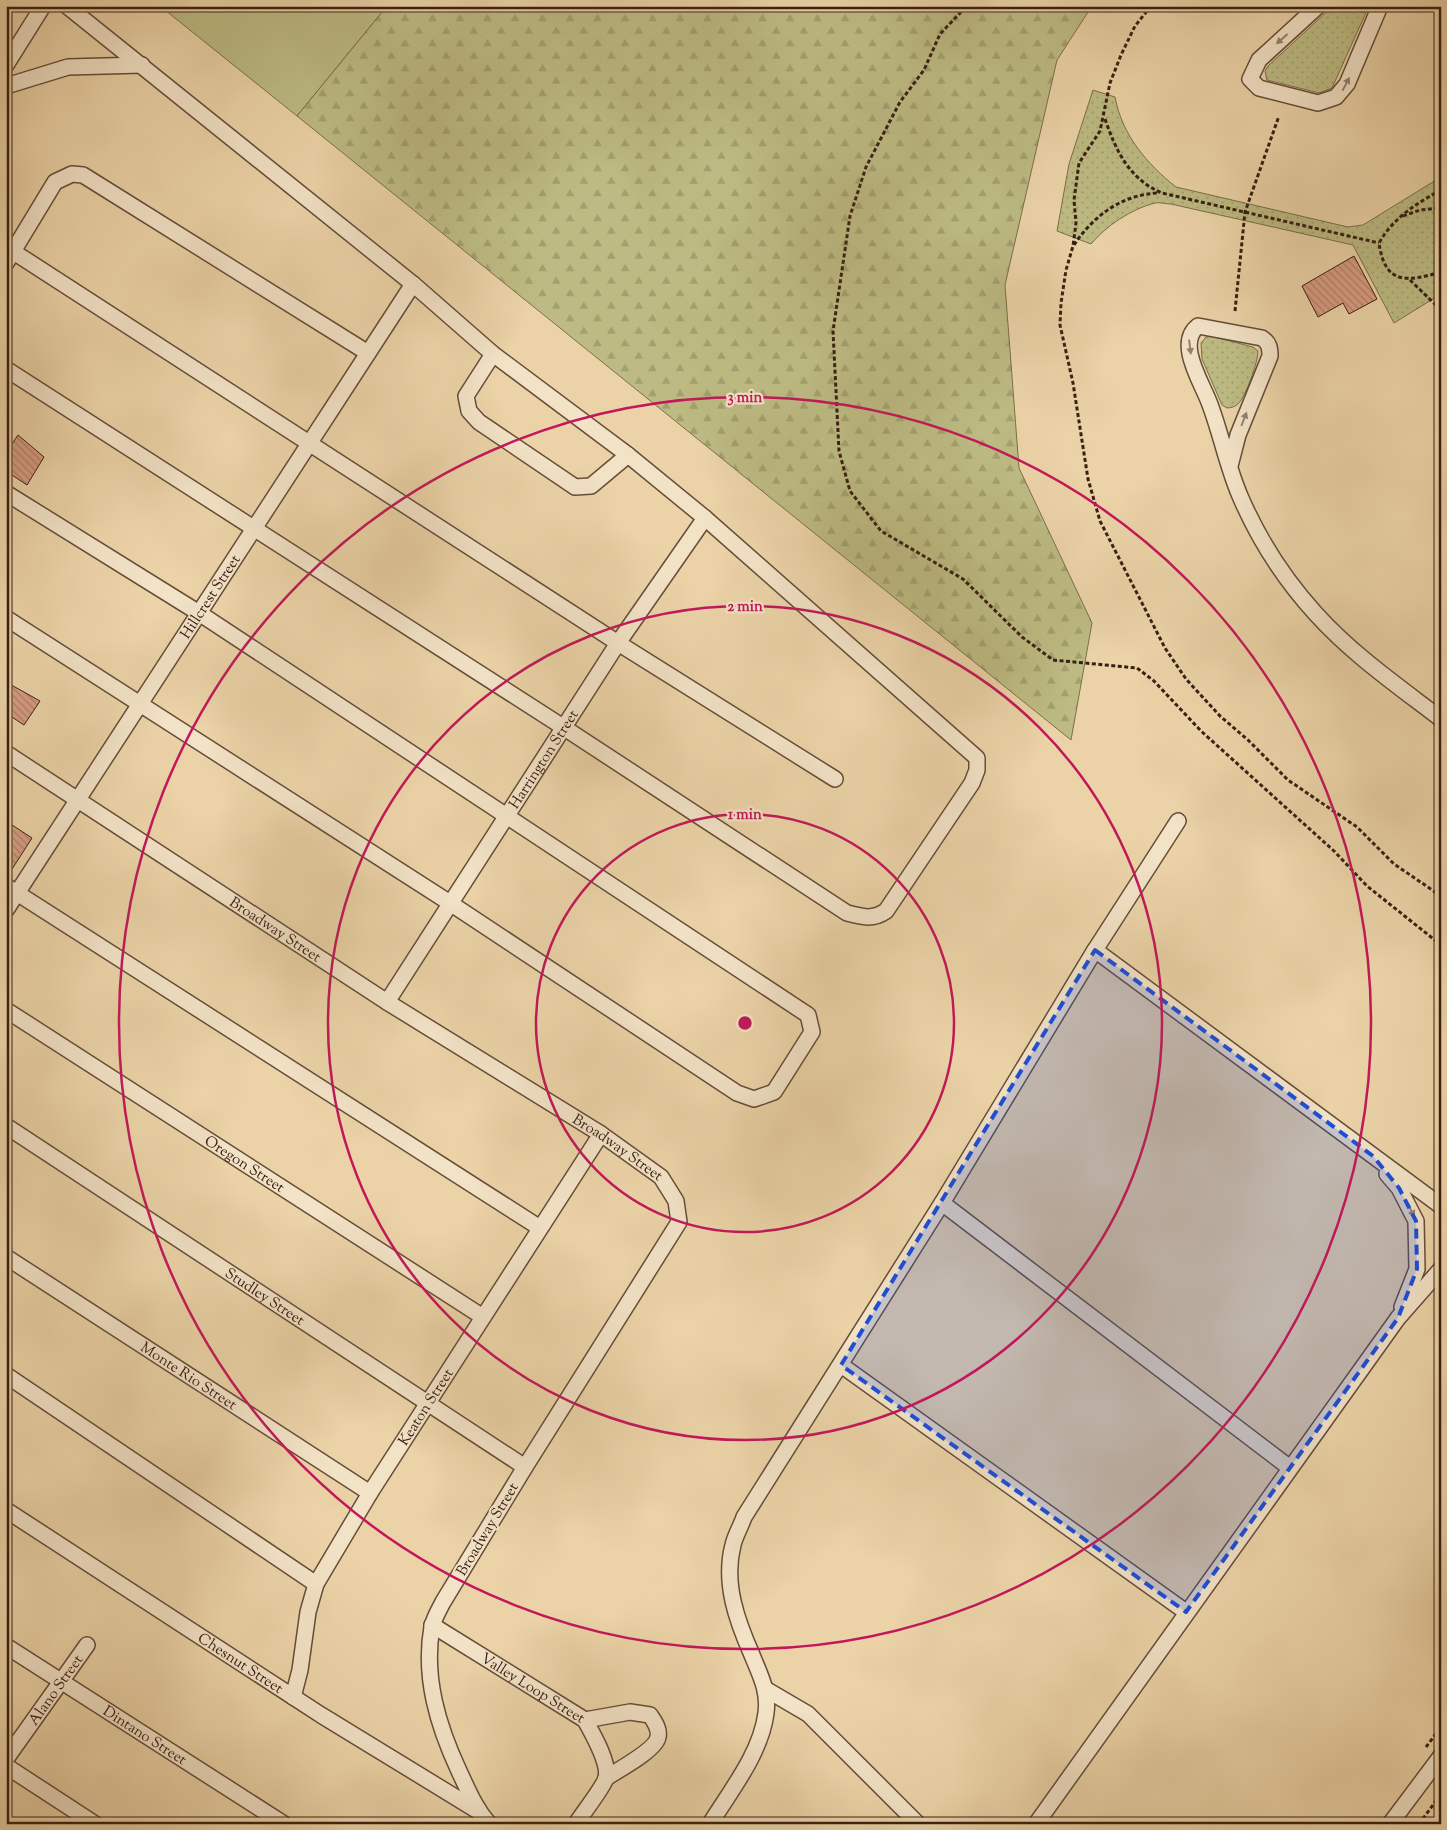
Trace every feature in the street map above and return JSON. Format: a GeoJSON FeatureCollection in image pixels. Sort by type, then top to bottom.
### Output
{"type":"FeatureCollection","features":[{"type":"Feature","properties":{"kind":"street"},"geometry":{"type":"LineString","coordinates":[[6,65],[43,6]]}},
{"type":"Feature","properties":{"kind":"street"},"geometry":{"type":"LineString","coordinates":[[6,369],[564,727],[847,913],[866,918],[878,916],[886,911],[972,783],[977,770],[977,758],[705,518],[628,455],[493,354],[414,284],[67,6]]}},
{"type":"Feature","properties":{"kind":"street"},"geometry":{"type":"LineString","coordinates":[[1318,6],[1259,60],[1252,70],[1250,79],[1253,84],[1259,88],[1318,103],[1336,97],[1347,84],[1380,6]]}},
{"type":"Feature","properties":{"kind":"street"},"geometry":{"type":"LineString","coordinates":[[6,86],[68,68],[142,65]]}},
{"type":"Feature","properties":{"kind":"street"},"geometry":{"type":"LineString","coordinates":[[368,353],[83,176],[72,174],[55,182],[9,254],[834,779]]}},
{"type":"Feature","properties":{"kind":"street","name":"Hillcrest Street"},"geometry":{"type":"LineString","coordinates":[[6,910],[12,889],[78,800],[308,444],[414,284]]}},
{"type":"Feature","properties":{"kind":"street"},"geometry":{"type":"LineString","coordinates":[[1230,466],[1238,435],[1270,356],[1270,349],[1268,343],[1262,338],[1198,326],[1189,337],[1189,351],[1212,409],[1230,466],[1240,495],[1263,542],[1315,614],[1374,667],[1441,719]]}},
{"type":"Feature","properties":{"kind":"street"},"geometry":{"type":"LineString","coordinates":[[493,354],[466,396],[469,410],[479,422],[575,487],[591,486],[628,455]]}},
{"type":"Feature","properties":{"kind":"street"},"geometry":{"type":"LineString","coordinates":[[6,493],[199,613],[808,1015],[812,1032],[774,1092],[754,1099],[737,1093],[450,903],[6,618]]}},
{"type":"Feature","properties":{"kind":"street","name":"Harrington Street"},"geometry":{"type":"LineString","coordinates":[[387,1002],[618,643],[705,518]]}},
{"type":"Feature","properties":{"kind":"street","name":"Broadway Street"},"geometry":{"type":"LineString","coordinates":[[6,752],[387,1002],[600,1134],[661,1177],[676,1201],[679,1222],[525,1467],[443,1602],[432,1625],[429,1662],[435,1708],[443,1736],[478,1811],[489,1824]]}},
{"type":"Feature","properties":{"kind":"street"},"geometry":{"type":"LineString","coordinates":[[710,1824],[742,1774],[758,1743],[766,1712],[767,1690],[736,1621],[729,1583],[732,1546],[744,1517],[942,1203],[1095,950],[1178,821]]}},
{"type":"Feature","properties":{"kind":"street"},"geometry":{"type":"LineString","coordinates":[[12,889],[540,1228]]}},
{"type":"Feature","properties":{"kind":"street"},"geometry":{"type":"LineString","coordinates":[[1095,950],[1441,1206]]}},
{"type":"Feature","properties":{"kind":"street","name":"Oregon Street"},"geometry":{"type":"LineString","coordinates":[[6,1010],[483,1317]]}},
{"type":"Feature","properties":{"kind":"street","name":"Studley Street"},"geometry":{"type":"LineString","coordinates":[[6,1126],[427,1405],[525,1467]]}},
{"type":"Feature","properties":{"kind":"street","name":"Keaton Street"},"geometry":{"type":"LineString","coordinates":[[293,1697],[300,1670],[308,1612],[316,1584],[370,1493],[600,1134]]}},
{"type":"Feature","properties":{"kind":"street"},"geometry":{"type":"LineString","coordinates":[[1373,1156],[1399,1188],[1416,1221],[1417,1269],[1398,1318]]}},
{"type":"Feature","properties":{"kind":"street"},"geometry":{"type":"LineString","coordinates":[[942,1203],[1290,1468]]}},
{"type":"Feature","properties":{"kind":"street","name":"Monte Rio Street"},"geometry":{"type":"LineString","coordinates":[[6,1257],[370,1493]]}},
{"type":"Feature","properties":{"kind":"street"},"geometry":{"type":"LineString","coordinates":[[1036,1824],[1398,1318],[1441,1269]]}},
{"type":"Feature","properties":{"kind":"street"},"geometry":{"type":"LineString","coordinates":[[841,1365],[1186,1612]]}},
{"type":"Feature","properties":{"kind":"street"},"geometry":{"type":"LineString","coordinates":[[6,1375],[316,1584]]}},
{"type":"Feature","properties":{"kind":"street","name":"Chesnut Street"},"geometry":{"type":"LineString","coordinates":[[6,1510],[293,1697],[478,1811]]}},
{"type":"Feature","properties":{"kind":"street","name":"Valley Loop Street"},"geometry":{"type":"LineString","coordinates":[[432,1625],[585,1720],[596,1739],[604,1762],[606,1778]]}},
{"type":"Feature","properties":{"kind":"street","name":"Alano Street"},"geometry":{"type":"LineString","coordinates":[[6,1759],[87,1645]]}},
{"type":"Feature","properties":{"kind":"street","name":"Dintano Street"},"geometry":{"type":"LineString","coordinates":[[6,1646],[266,1819],[284,1824]]}},
{"type":"Feature","properties":{"kind":"street"},"geometry":{"type":"LineString","coordinates":[[767,1690],[808,1714],[918,1824]]}},
{"type":"Feature","properties":{"kind":"street"},"geometry":{"type":"LineString","coordinates":[[576,1824],[606,1778],[655,1745],[659,1736],[656,1724],[650,1715],[630,1712],[585,1720]]}},
{"type":"Feature","properties":{"kind":"street"},"geometry":{"type":"LineString","coordinates":[[1390,1824],[1441,1756]]}},
{"type":"Feature","properties":{"kind":"street"},"geometry":{"type":"LineString","coordinates":[[6,1766],[95,1824]]}},
{"type":"Feature","properties":{"kind":"path"},"geometry":{"type":"LineString","coordinates":[[973,6],[961,12],[940,34],[924,70],[900,102],[866,167],[850,216],[833,331],[839,451],[850,491],[881,531],[963,579],[1022,636],[1053,660],[1137,668],[1154,681],[1201,731],[1334,851],[1367,886],[1441,945]]}},
{"type":"Feature","properties":{"kind":"path"},"geometry":{"type":"LineString","coordinates":[[1151,6],[1135,26],[1121,55],[1110,83],[1100,131],[1079,163],[1074,200],[1076,223],[1073,246],[1066,270],[1060,325],[1073,384],[1088,478],[1100,521],[1165,648],[1186,679],[1220,716],[1248,740],[1288,780],[1357,827],[1394,864],[1441,896]]}},
{"type":"Feature","properties":{"kind":"path"},"geometry":{"type":"LineString","coordinates":[[1235,311],[1245,212],[1279,116]]}},
{"type":"Feature","properties":{"kind":"path"},"geometry":{"type":"LineString","coordinates":[[1104,118],[1111,137],[1132,172],[1145,186],[1162,192],[1379,243]]}},
{"type":"Feature","properties":{"kind":"path"},"geometry":{"type":"LineString","coordinates":[[1441,190],[1398,218],[1386,231],[1379,243],[1385,268],[1393,274],[1410,280],[1441,310]]}},
{"type":"Feature","properties":{"kind":"path"},"geometry":{"type":"LineString","coordinates":[[1073,246],[1086,226],[1105,211],[1142,193],[1162,192]]}},
{"type":"Feature","properties":{"kind":"path"},"geometry":{"type":"LineString","coordinates":[[1398,218],[1420,210],[1441,208]]}},
{"type":"Feature","properties":{"kind":"path"},"geometry":{"type":"LineString","coordinates":[[1410,280],[1441,272]]}},
{"type":"Feature","properties":{"kind":"path"},"geometry":{"type":"LineString","coordinates":[[1419,1824],[1441,1794]]}},
{"type":"Feature","properties":{"kind":"highlighted area"},"geometry":{"type":"Polygon","coordinates":[[[1095,950],[1373,1156],[1399,1188],[1416,1221],[1417,1269],[1398,1318],[1186,1612],[841,1365],[1095,950]]]}},
{"type":"Feature","properties":{"kind":"green space"},"geometry":{"type":"Polygon","coordinates":[[[160,6],[387,6],[297,116],[160,6]]]}},
{"type":"Feature","properties":{"kind":"green space"},"geometry":{"type":"Polygon","coordinates":[[[387,6],[1092,6],[1057,60],[1005,285],[1019,468],[1092,623],[1071,740],[297,116],[387,6]]]}},
{"type":"Feature","properties":{"kind":"green space"},"geometry":{"type":"Polygon","coordinates":[[[1333,6],[1369,6],[1332,88],[1319,93],[1267,80],[1265,71],[1268,66],[1333,6]]]}},
{"type":"Feature","properties":{"kind":"green space"},"geometry":{"type":"Polygon","coordinates":[[[1093,90],[1115,97],[1123,124],[1137,148],[1155,169],[1176,187],[1348,227],[1363,225],[1441,177],[1441,294],[1394,323],[1353,245],[1171,204],[1155,203],[1137,209],[1112,225],[1091,244],[1057,231],[1069,164],[1093,90]]]}},
{"type":"Feature","properties":{"kind":"green space"},"geometry":{"type":"Polygon","coordinates":[[[1211,336],[1253,347],[1258,351],[1248,387],[1238,404],[1231,408],[1222,405],[1202,359],[1201,343],[1206,337],[1211,336]]]}},
{"type":"Feature","properties":{"kind":"building"},"geometry":{"type":"Polygon","coordinates":[[[1354,256],[1377,299],[1349,314],[1343,303],[1318,317],[1302,286],[1354,256]]]}},
{"type":"Feature","properties":{"kind":"building"},"geometry":{"type":"Polygon","coordinates":[[[18,435],[44,457],[27,485],[6,471],[6,453],[18,435]]]}},
{"type":"Feature","properties":{"kind":"building"},"geometry":{"type":"Polygon","coordinates":[[[6,682],[40,701],[24,725],[6,713],[6,682]]]}},
{"type":"Feature","properties":{"kind":"building"},"geometry":{"type":"Polygon","coordinates":[[[6,821],[32,838],[7,877],[6,877],[6,821]]]}}]}
